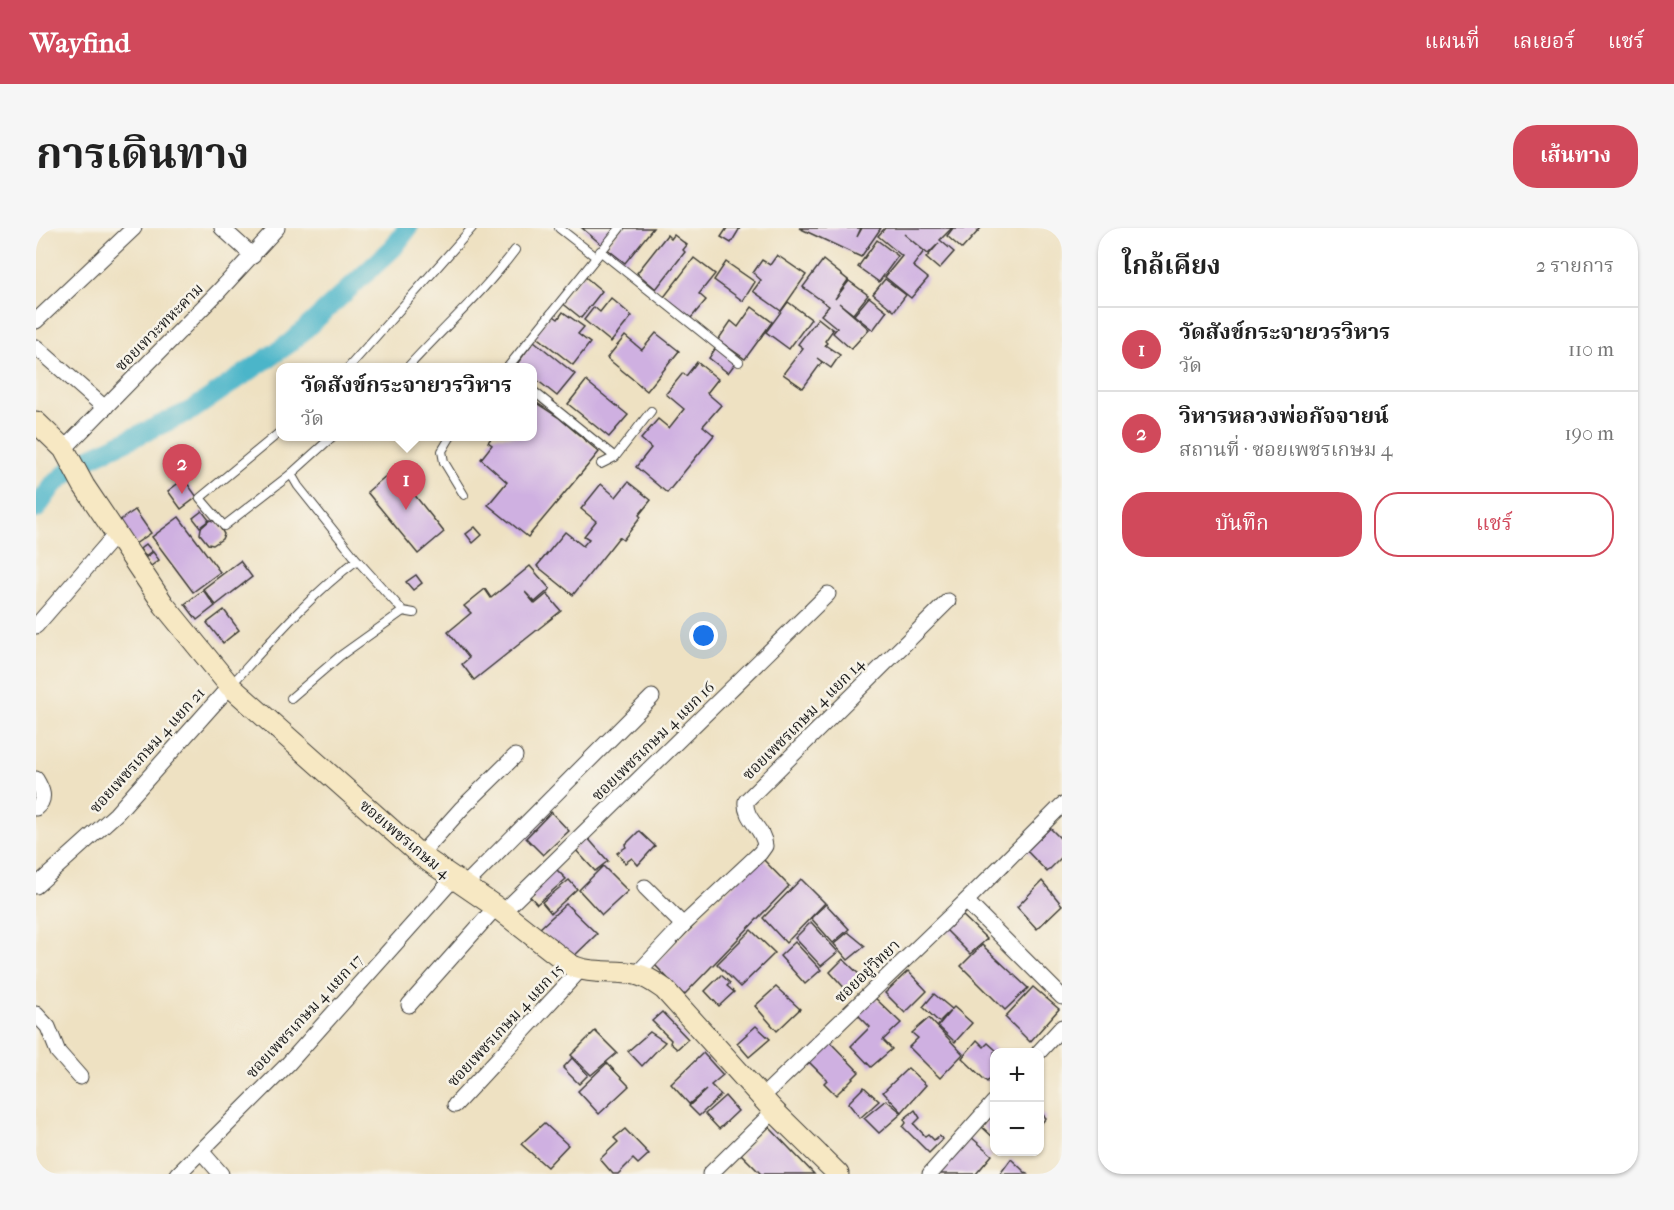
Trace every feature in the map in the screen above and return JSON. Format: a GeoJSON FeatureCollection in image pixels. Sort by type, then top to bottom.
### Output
{"type":"FeatureCollection","features":[{"type":"Feature","properties":{"kind":"street"},"geometry":{"type":"LineString","coordinates":[[36,321],[134,228]]}},
{"type":"Feature","properties":{"kind":"street"},"geometry":{"type":"LineString","coordinates":[[222,228],[253,256]]}},
{"type":"Feature","properties":{"kind":"street","name":"ซอยเทวะทหะคาม"},"geometry":{"type":"LineString","coordinates":[[67,456],[105,408],[253,256],[277,228]]}},
{"type":"Feature","properties":{"kind":"street"},"geometry":{"type":"LineString","coordinates":[[36,347],[105,408]]}},
{"type":"Feature","properties":{"kind":"street","name":"ซอยเพชรเกษม 4"},"geometry":{"type":"LineString","coordinates":[[36,422],[67,456],[84,486],[164,605],[230,686],[420,855],[499,910],[568,964],[581,969],[637,974],[664,989],[768,1104],[838,1174]]}},
{"type":"Feature","properties":{"kind":"street"},"geometry":{"type":"LineString","coordinates":[[36,627],[116,534]]}},
{"type":"Feature","properties":{"kind":"street","name":"ซอยเพชรเกษม 4 แยก 16"},"geometry":{"type":"LineString","coordinates":[[409,1005],[499,910],[828,594]]}},
{"type":"Feature","properties":{"kind":"street","name":"ซอยเพชรเกษม 4 แยก 14"},"geometry":{"type":"LineString","coordinates":[[637,974],[683,925],[765,846],[765,838],[748,816],[745,808],[746,801],[948,601]]}},
{"type":"Feature","properties":{"kind":"street","name":"ซอยเพชรเกษม 4 แยก 21"},"geometry":{"type":"LineString","coordinates":[[36,886],[116,814],[230,686]]}},
{"type":"Feature","properties":{"kind":"street","name":"ซอยเพชรเกษม 4 แยก 17"},"geometry":{"type":"LineString","coordinates":[[178,1174],[288,1064],[458,883],[652,697]]}},
{"type":"Feature","properties":{"kind":"street"},"geometry":{"type":"LineString","coordinates":[[420,855],[462,808],[515,756]]}},
{"type":"Feature","properties":{"kind":"street"},"geometry":{"type":"LineString","coordinates":[[36,779],[43,791],[43,798],[36,808]]}},
{"type":"Feature","properties":{"kind":"street","name":"ซอยอยู่วิทยา"},"geometry":{"type":"LineString","coordinates":[[710,1174],[768,1104],[1062,805]]}},
{"type":"Feature","properties":{"kind":"street"},"geometry":{"type":"LineString","coordinates":[[645,887],[683,925]]}},
{"type":"Feature","properties":{"kind":"street"},"geometry":{"type":"LineString","coordinates":[[966,901],[1062,997]]}},
{"type":"Feature","properties":{"kind":"street","name":"ซอยเพชรเกษม 4 แยก 15"},"geometry":{"type":"LineString","coordinates":[[454,1105],[581,969]]}},
{"type":"Feature","properties":{"kind":"street"},"geometry":{"type":"LineString","coordinates":[[36,1014],[48,1028],[58,1052],[80,1077]]}},
{"type":"Feature","properties":{"kind":"street"},"geometry":{"type":"LineString","coordinates":[[1043,1048],[1062,1027]]}},
{"type":"Feature","properties":{"kind":"street"},"geometry":{"type":"LineString","coordinates":[[930,1174],[990,1106]]}},
{"type":"Feature","properties":{"kind":"street"},"geometry":{"type":"LineString","coordinates":[[201,1151],[221,1174]]}},
{"type":"Feature","properties":{"kind":"lane"},"geometry":{"type":"LineString","coordinates":[[352,363],[472,228]]}},
{"type":"Feature","properties":{"kind":"lane"},"geometry":{"type":"LineString","coordinates":[[559,228],[598,254],[739,362]]}},
{"type":"Feature","properties":{"kind":"lane"},"geometry":{"type":"LineString","coordinates":[[511,363],[620,228]]}},
{"type":"Feature","properties":{"kind":"lane"},"geometry":{"type":"LineString","coordinates":[[411,363],[446,324],[477,296],[515,250]]}},
{"type":"Feature","properties":{"kind":"lane"},"geometry":{"type":"LineString","coordinates":[[537,394],[615,457]]}},
{"type":"Feature","properties":{"kind":"lane"},"geometry":{"type":"LineString","coordinates":[[601,464],[615,457],[651,411]]}},
{"type":"Feature","properties":{"kind":"lane"},"geometry":{"type":"LineString","coordinates":[[276,435],[201,498],[224,526],[291,474],[327,441]]}},
{"type":"Feature","properties":{"kind":"lane"},"geometry":{"type":"LineString","coordinates":[[448,441],[442,451],[444,462],[464,495]]}},
{"type":"Feature","properties":{"kind":"lane"},"geometry":{"type":"LineString","coordinates":[[291,474],[357,560],[403,611],[414,613]]}},
{"type":"Feature","properties":{"kind":"lane"},"geometry":{"type":"LineString","coordinates":[[230,686],[295,615],[357,560]]}},
{"type":"Feature","properties":{"kind":"lane"},"geometry":{"type":"LineString","coordinates":[[291,698],[340,656],[403,611]]}},
{"type":"Feature","properties":{"kind":"building"},"geometry":{"type":"Polygon","coordinates":[[[582,228],[616,228],[602,245],[582,228]]]}},
{"type":"Feature","properties":{"kind":"building"},"geometry":{"type":"Polygon","coordinates":[[[622,228],[653,228],[625,263],[606,248],[622,228]]]}},
{"type":"Feature","properties":{"kind":"building"},"geometry":{"type":"Polygon","coordinates":[[[727,228],[740,228],[731,243],[721,237],[727,228]]]}},
{"type":"Feature","properties":{"kind":"building"},"geometry":{"type":"Polygon","coordinates":[[[799,228],[861,228],[857,237],[862,228],[881,228],[861,257],[799,228]]]}},
{"type":"Feature","properties":{"kind":"building"},"geometry":{"type":"Polygon","coordinates":[[[885,228],[952,228],[940,240],[954,252],[939,269],[926,258],[939,243],[928,254],[904,234],[924,251],[913,266],[928,278],[911,298],[885,277],[902,256],[878,236],[885,228]]]}},
{"type":"Feature","properties":{"kind":"building"},"geometry":{"type":"Polygon","coordinates":[[[953,228],[981,228],[962,249],[947,236],[953,228]]]}},
{"type":"Feature","properties":{"kind":"building"},"geometry":{"type":"Polygon","coordinates":[[[667,235],[671,239],[674,235],[687,245],[683,250],[685,252],[656,289],[637,273],[667,235]]]}},
{"type":"Feature","properties":{"kind":"building"},"geometry":{"type":"Polygon","coordinates":[[[877,240],[898,256],[879,282],[858,267],[877,240]]]}},
{"type":"Feature","properties":{"kind":"building"},"geometry":{"type":"Polygon","coordinates":[[[777,255],[806,275],[781,311],[753,291],[761,280],[753,273],[762,260],[770,265],[777,255]]]}},
{"type":"Feature","properties":{"kind":"building"},"geometry":{"type":"Polygon","coordinates":[[[694,258],[715,274],[699,294],[706,300],[691,318],[664,297],[694,258]]]}},
{"type":"Feature","properties":{"kind":"building"},"geometry":{"type":"Polygon","coordinates":[[[823,260],[848,280],[835,299],[849,281],[868,295],[853,314],[839,303],[869,329],[851,349],[833,333],[837,328],[821,315],[829,306],[803,287],[823,260]]]}},
{"type":"Feature","properties":{"kind":"building"},"geometry":{"type":"Polygon","coordinates":[[[726,262],[755,282],[743,301],[714,280],[726,262]]]}},
{"type":"Feature","properties":{"kind":"building"},"geometry":{"type":"Polygon","coordinates":[[[583,275],[602,291],[581,318],[561,302],[583,275]]]}},
{"type":"Feature","properties":{"kind":"building"},"geometry":{"type":"Polygon","coordinates":[[[885,279],[906,295],[894,311],[873,294],[885,279]]]}},
{"type":"Feature","properties":{"kind":"building"},"geometry":{"type":"Polygon","coordinates":[[[869,297],[887,311],[873,330],[854,315],[869,297]]]}},
{"type":"Feature","properties":{"kind":"building"},"geometry":{"type":"Polygon","coordinates":[[[611,298],[632,316],[611,342],[584,320],[594,307],[600,312],[611,298]]]}},
{"type":"Feature","properties":{"kind":"building"},"geometry":{"type":"Polygon","coordinates":[[[788,302],[811,319],[789,349],[766,332],[788,302]]]}},
{"type":"Feature","properties":{"kind":"building"},"geometry":{"type":"Polygon","coordinates":[[[752,307],[772,322],[745,359],[718,340],[731,321],[738,327],[752,307]]]}},
{"type":"Feature","properties":{"kind":"building"},"geometry":{"type":"Polygon","coordinates":[[[563,312],[584,327],[578,334],[590,343],[573,365],[535,335],[551,314],[558,319],[563,312]]]}},
{"type":"Feature","properties":{"kind":"building"},"geometry":{"type":"Polygon","coordinates":[[[818,318],[833,330],[825,341],[827,343],[825,345],[840,355],[831,368],[817,358],[822,362],[803,388],[783,374],[803,348],[798,344],[818,318]]]}},
{"type":"Feature","properties":{"kind":"building"},"geometry":{"type":"Polygon","coordinates":[[[656,333],[679,351],[647,391],[607,358],[625,336],[642,350],[656,333]]]}},
{"type":"Feature","properties":{"kind":"building"},"geometry":{"type":"Polygon","coordinates":[[[534,341],[575,374],[557,396],[537,380],[537,363],[518,363],[534,341]]]}},
{"type":"Feature","properties":{"kind":"building"},"geometry":{"type":"Polygon","coordinates":[[[717,346],[736,362],[728,373],[709,358],[717,346]]]}},
{"type":"Feature","properties":{"kind":"building"},"geometry":{"type":"Polygon","coordinates":[[[697,362],[718,379],[707,393],[721,405],[703,426],[714,435],[667,493],[636,467],[651,448],[641,439],[658,419],[669,428],[684,409],[666,394],[683,373],[686,376],[697,362]]]}},
{"type":"Feature","properties":{"kind":"building"},"geometry":{"type":"Polygon","coordinates":[[[586,381],[628,415],[609,437],[568,404],[586,381]]]}},
{"type":"Feature","properties":{"kind":"building"},"geometry":{"type":"Polygon","coordinates":[[[537,403],[558,417],[599,452],[528,537],[488,505],[507,482],[481,459],[492,445],[488,442],[537,441],[537,403]]]}},
{"type":"Feature","properties":{"kind":"building"},"geometry":{"type":"Polygon","coordinates":[[[394,469],[444,532],[418,554],[367,492],[394,469]]]}},
{"type":"Feature","properties":{"kind":"building"},"geometry":{"type":"Polygon","coordinates":[[[184,479],[197,497],[181,509],[168,491],[184,479]]]}},
{"type":"Feature","properties":{"kind":"building"},"geometry":{"type":"Polygon","coordinates":[[[628,482],[651,500],[623,540],[619,537],[573,595],[537,566],[565,532],[583,546],[589,539],[584,536],[596,521],[581,509],[601,484],[616,497],[628,482]]]}},
{"type":"Feature","properties":{"kind":"building"},"geometry":{"type":"Polygon","coordinates":[[[135,510],[151,533],[135,544],[119,521],[135,510]]]}},
{"type":"Feature","properties":{"kind":"building"},"geometry":{"type":"Polygon","coordinates":[[[202,511],[209,520],[200,527],[193,518],[202,511]]]}},
{"type":"Feature","properties":{"kind":"building"},"geometry":{"type":"Polygon","coordinates":[[[179,517],[220,572],[193,592],[152,537],[179,517]]]}},
{"type":"Feature","properties":{"kind":"building"},"geometry":{"type":"Polygon","coordinates":[[[210,520],[217,522],[224,534],[222,539],[213,545],[208,544],[200,534],[201,528],[210,520]]]}},
{"type":"Feature","properties":{"kind":"building"},"geometry":{"type":"Polygon","coordinates":[[[475,527],[482,535],[473,543],[466,534],[475,527]]]}},
{"type":"Feature","properties":{"kind":"building"},"geometry":{"type":"Polygon","coordinates":[[[146,544],[152,551],[145,556],[140,549],[146,544]]]}},
{"type":"Feature","properties":{"kind":"building"},"geometry":{"type":"Polygon","coordinates":[[[153,552],[159,560],[151,566],[145,558],[153,552]]]}},
{"type":"Feature","properties":{"kind":"building"},"geometry":{"type":"Polygon","coordinates":[[[240,561],[252,577],[216,605],[203,589],[240,561]]]}},
{"type":"Feature","properties":{"kind":"building"},"geometry":{"type":"Polygon","coordinates":[[[530,566],[550,589],[535,602],[525,592],[535,604],[547,594],[561,611],[474,680],[462,664],[469,658],[448,632],[471,613],[464,606],[485,589],[491,598],[530,566]]]}},
{"type":"Feature","properties":{"kind":"building"},"geometry":{"type":"Polygon","coordinates":[[[416,575],[422,583],[413,590],[406,582],[416,575]]]}},
{"type":"Feature","properties":{"kind":"building"},"geometry":{"type":"Polygon","coordinates":[[[203,590],[215,606],[197,620],[185,604],[203,590]]]}},
{"type":"Feature","properties":{"kind":"building"},"geometry":{"type":"Polygon","coordinates":[[[224,610],[239,630],[223,643],[207,623],[224,610]]]}},
{"type":"Feature","properties":{"kind":"building"},"geometry":{"type":"Polygon","coordinates":[[[551,812],[569,831],[543,855],[526,838],[551,812]]]}},
{"type":"Feature","properties":{"kind":"building"},"geometry":{"type":"Polygon","coordinates":[[[1050,828],[1062,840],[1062,857],[1047,872],[1027,851],[1050,828]]]}},
{"type":"Feature","properties":{"kind":"building"},"geometry":{"type":"Polygon","coordinates":[[[639,831],[655,846],[638,865],[632,858],[625,863],[617,853],[626,847],[625,845],[639,831]]]}},
{"type":"Feature","properties":{"kind":"building"},"geometry":{"type":"Polygon","coordinates":[[[586,836],[608,861],[595,871],[574,848],[586,836]]]}},
{"type":"Feature","properties":{"kind":"building"},"geometry":{"type":"Polygon","coordinates":[[[761,857],[789,886],[684,995],[655,965],[761,857]]]}},
{"type":"Feature","properties":{"kind":"building"},"geometry":{"type":"Polygon","coordinates":[[[552,865],[566,879],[537,904],[525,891],[552,865]]]}},
{"type":"Feature","properties":{"kind":"building"},"geometry":{"type":"Polygon","coordinates":[[[603,866],[628,891],[602,915],[579,890],[603,866]]]}},
{"type":"Feature","properties":{"kind":"building"},"geometry":{"type":"Polygon","coordinates":[[[801,879],[825,903],[786,943],[763,918],[801,879]]]}},
{"type":"Feature","properties":{"kind":"building"},"geometry":{"type":"Polygon","coordinates":[[[569,880],[577,889],[551,913],[542,902],[569,880]]]}},
{"type":"Feature","properties":{"kind":"building"},"geometry":{"type":"Polygon","coordinates":[[[1042,881],[1062,905],[1037,929],[1017,907],[1042,881]]]}},
{"type":"Feature","properties":{"kind":"building"},"geometry":{"type":"Polygon","coordinates":[[[566,904],[597,934],[571,959],[539,929],[566,904]]]}},
{"type":"Feature","properties":{"kind":"building"},"geometry":{"type":"Polygon","coordinates":[[[826,904],[849,929],[833,943],[811,918],[826,904]]]}},
{"type":"Feature","properties":{"kind":"building"},"geometry":{"type":"Polygon","coordinates":[[[959,912],[987,939],[970,954],[943,927],[959,912]]]}},
{"type":"Feature","properties":{"kind":"building"},"geometry":{"type":"Polygon","coordinates":[[[811,922],[838,952],[821,966],[795,938],[811,922]]]}},
{"type":"Feature","properties":{"kind":"building"},"geometry":{"type":"Polygon","coordinates":[[[751,930],[775,953],[740,987],[717,964],[751,930]]]}},
{"type":"Feature","properties":{"kind":"building"},"geometry":{"type":"Polygon","coordinates":[[[848,932],[865,946],[848,960],[834,944],[848,932]]]}},
{"type":"Feature","properties":{"kind":"building"},"geometry":{"type":"Polygon","coordinates":[[[795,942],[821,970],[805,984],[780,956],[795,942]]]}},
{"type":"Feature","properties":{"kind":"building"},"geometry":{"type":"Polygon","coordinates":[[[982,945],[1028,988],[1005,1010],[961,966],[982,945]]]}},
{"type":"Feature","properties":{"kind":"building"},"geometry":{"type":"Polygon","coordinates":[[[843,959],[864,979],[848,992],[830,972],[843,959]]]}},
{"type":"Feature","properties":{"kind":"building"},"geometry":{"type":"Polygon","coordinates":[[[908,971],[927,991],[905,1013],[885,993],[908,971]]]}},
{"type":"Feature","properties":{"kind":"building"},"geometry":{"type":"Polygon","coordinates":[[[721,975],[730,983],[727,986],[734,992],[719,1006],[705,991],[721,975]]]}},
{"type":"Feature","properties":{"kind":"building"},"geometry":{"type":"Polygon","coordinates":[[[776,987],[800,1009],[777,1031],[755,1006],[776,987]]]}},
{"type":"Feature","properties":{"kind":"building"},"geometry":{"type":"Polygon","coordinates":[[[1033,987],[1059,1009],[1030,1042],[1005,1017],[1033,987]]]}},
{"type":"Feature","properties":{"kind":"building"},"geometry":{"type":"Polygon","coordinates":[[[934,994],[952,1009],[939,1022],[923,1007],[934,994]]]}},
{"type":"Feature","properties":{"kind":"building"},"geometry":{"type":"Polygon","coordinates":[[[873,996],[901,1023],[883,1040],[892,1049],[871,1067],[851,1046],[870,1027],[858,1015],[873,996]]]}},
{"type":"Feature","properties":{"kind":"building"},"geometry":{"type":"Polygon","coordinates":[[[954,1007],[972,1023],[955,1042],[938,1026],[954,1007]]]}},
{"type":"Feature","properties":{"kind":"building"},"geometry":{"type":"Polygon","coordinates":[[[662,1012],[688,1039],[677,1049],[652,1021],[662,1012]]]}},
{"type":"Feature","properties":{"kind":"building"},"geometry":{"type":"Polygon","coordinates":[[[929,1018],[963,1054],[940,1078],[909,1047],[918,1038],[912,1033],[929,1018]]]}},
{"type":"Feature","properties":{"kind":"building"},"geometry":{"type":"Polygon","coordinates":[[[756,1026],[770,1039],[749,1057],[737,1043],[756,1026]]]}},
{"type":"Feature","properties":{"kind":"building"},"geometry":{"type":"Polygon","coordinates":[[[595,1031],[617,1053],[591,1075],[571,1055],[595,1031]]]}},
{"type":"Feature","properties":{"kind":"building"},"geometry":{"type":"Polygon","coordinates":[[[650,1032],[665,1042],[642,1066],[628,1051],[650,1032]]]}},
{"type":"Feature","properties":{"kind":"building"},"geometry":{"type":"Polygon","coordinates":[[[826,1038],[859,1072],[836,1095],[824,1083],[827,1080],[805,1058],[826,1038]]]}},
{"type":"Feature","properties":{"kind":"building"},"geometry":{"type":"Polygon","coordinates":[[[977,1040],[984,1047],[988,1043],[994,1048],[990,1048],[990,1078],[987,1082],[962,1058],[977,1040]]]}},
{"type":"Feature","properties":{"kind":"building"},"geometry":{"type":"Polygon","coordinates":[[[703,1053],[723,1075],[711,1085],[721,1095],[699,1116],[689,1106],[706,1090],[689,1104],[671,1084],[703,1053]]]}},
{"type":"Feature","properties":{"kind":"building"},"geometry":{"type":"Polygon","coordinates":[[[572,1058],[588,1075],[579,1084],[563,1068],[572,1058]]]}},
{"type":"Feature","properties":{"kind":"building"},"geometry":{"type":"Polygon","coordinates":[[[607,1063],[629,1086],[599,1114],[578,1091],[607,1063]]]}},
{"type":"Feature","properties":{"kind":"building"},"geometry":{"type":"Polygon","coordinates":[[[908,1068],[926,1085],[902,1112],[883,1092],[908,1068]]]}},
{"type":"Feature","properties":{"kind":"building"},"geometry":{"type":"Polygon","coordinates":[[[864,1087],[879,1101],[860,1118],[848,1103],[864,1087]]]}},
{"type":"Feature","properties":{"kind":"building"},"geometry":{"type":"Polygon","coordinates":[[[725,1096],[738,1111],[719,1129],[705,1114],[725,1096]]]}},
{"type":"Feature","properties":{"kind":"building"},"geometry":{"type":"Polygon","coordinates":[[[886,1100],[902,1113],[879,1133],[864,1118],[886,1100]]]}},
{"type":"Feature","properties":{"kind":"building"},"geometry":{"type":"Polygon","coordinates":[[[915,1110],[920,1118],[914,1124],[925,1136],[928,1134],[934,1140],[939,1136],[943,1139],[929,1153],[903,1127],[906,1123],[904,1119],[915,1110]]]}},
{"type":"Feature","properties":{"kind":"building"},"geometry":{"type":"Polygon","coordinates":[[[990,1118],[990,1134],[982,1127],[990,1118]]]}},
{"type":"Feature","properties":{"kind":"building"},"geometry":{"type":"Polygon","coordinates":[[[544,1123],[568,1145],[547,1167],[521,1144],[544,1123]]]}},
{"type":"Feature","properties":{"kind":"building"},"geometry":{"type":"Polygon","coordinates":[[[769,1127],[814,1174],[761,1174],[741,1154],[769,1127]]]}},
{"type":"Feature","properties":{"kind":"building"},"geometry":{"type":"Polygon","coordinates":[[[625,1129],[649,1154],[638,1164],[633,1159],[618,1174],[613,1174],[600,1159],[618,1142],[614,1138],[625,1129]]]}},
{"type":"Feature","properties":{"kind":"building"},"geometry":{"type":"Polygon","coordinates":[[[971,1137],[991,1156],[976,1174],[939,1174],[971,1137]]]}},
{"type":"Feature","properties":{"kind":"building"},"geometry":{"type":"Polygon","coordinates":[[[1011,1159],[1027,1174],[1000,1174],[1011,1159]]]}},
{"type":"Feature","properties":{"kind":"waterway"},"geometry":{"type":"LineString","coordinates":[[36,509],[53,485],[79,463],[192,410],[290,343],[393,248],[408,228]]}},
{"type":"Feature","properties":{"kind":"place","name":"วิหารหลวงพ่อกัจจายน์"},"geometry":{"type":"Point","coordinates":[182,494]}},
{"type":"Feature","properties":{"kind":"place","name":"วัดสังข์กระจายวรวิหาร"},"geometry":{"type":"Point","coordinates":[406,510]}}]}
